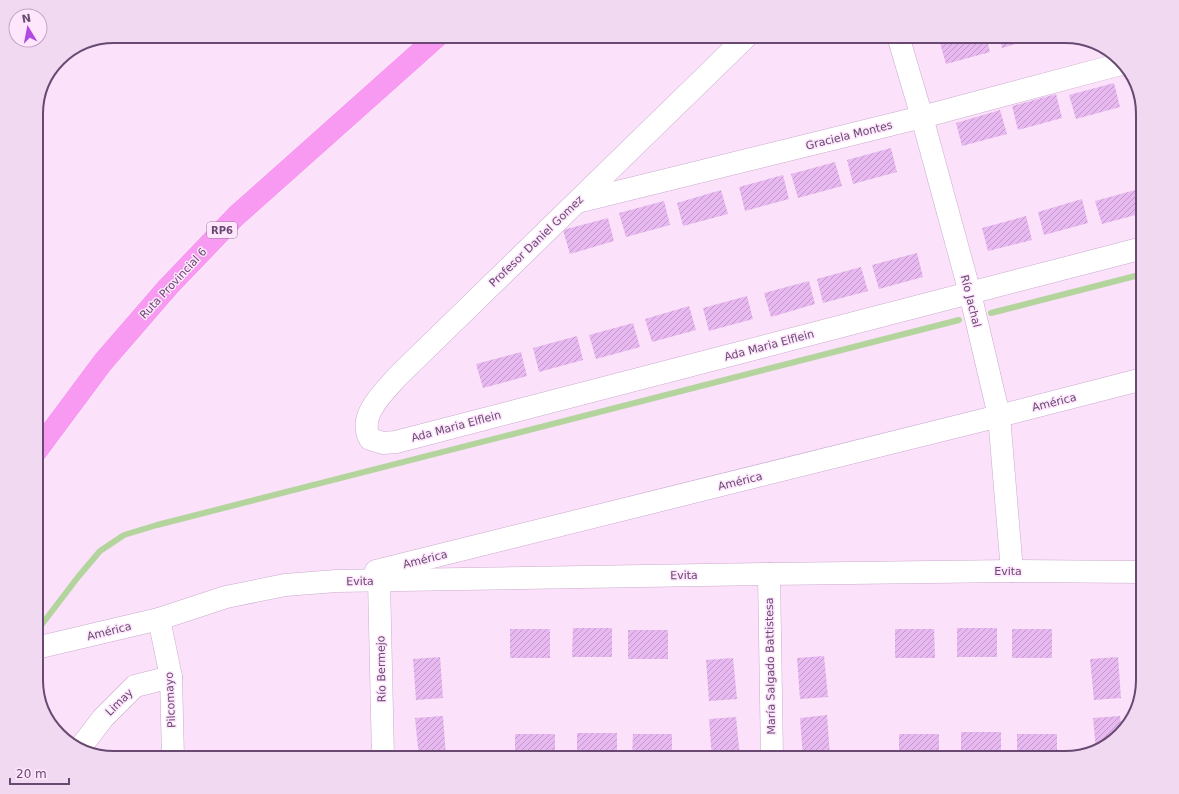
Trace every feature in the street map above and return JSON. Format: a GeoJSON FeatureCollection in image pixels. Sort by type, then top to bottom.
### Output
{"type":"FeatureCollection","features":[{"type":"Feature","properties":{"kind":"main road","name":"Ruta Provincial 6"},"geometry":{"type":"LineString","coordinates":[[43,443],[103,362],[168,287],[236,216],[430,43]]}},
{"type":"Feature","properties":{"kind":"street","name":"Profesor Daniel Gomez"},"geometry":{"type":"LineString","coordinates":[[396,442],[375,442],[370,439],[367,433],[367,422],[378,398],[576,202],[740,43]]}},
{"type":"Feature","properties":{"kind":"street","name":"Río Jachal"},"geometry":{"type":"LineString","coordinates":[[900,43],[970,293],[999,416],[1012,571]]}},
{"type":"Feature","properties":{"kind":"street","name":"Graciela Montes"},"geometry":{"type":"LineString","coordinates":[[576,202],[922,117],[1116,65]]}},
{"type":"Feature","properties":{"kind":"street","name":"Ada Maria Elflein"},"geometry":{"type":"LineString","coordinates":[[396,442],[1136,250]]}},
{"type":"Feature","properties":{"kind":"street","name":"América"},"geometry":{"type":"LineString","coordinates":[[336,581],[1136,381]]}},
{"type":"Feature","properties":{"kind":"street","name":"Evita"},"geometry":{"type":"LineString","coordinates":[[226,597],[285,585],[336,581],[1012,571],[1136,572]]}},
{"type":"Feature","properties":{"kind":"street","name":"María Salgado Battistesa"},"geometry":{"type":"LineString","coordinates":[[769,574],[772,751]]}},
{"type":"Feature","properties":{"kind":"street","name":"Río Bermejo"},"geometry":{"type":"LineString","coordinates":[[379,580],[383,751]]}},
{"type":"Feature","properties":{"kind":"street","name":"América"},"geometry":{"type":"LineString","coordinates":[[43,646],[159,619],[226,597]]}},
{"type":"Feature","properties":{"kind":"street","name":"Pilcomayo"},"geometry":{"type":"LineString","coordinates":[[159,619],[171,677],[173,751]]}},
{"type":"Feature","properties":{"kind":"street","name":"Limay"},"geometry":{"type":"LineString","coordinates":[[83,744],[103,718],[135,686],[171,677]]}},
{"type":"Feature","properties":{"kind":"building"},"geometry":{"type":"Polygon","coordinates":[[[940,43],[988,43],[990,52],[946,64],[940,43]]]}},
{"type":"Feature","properties":{"kind":"building"},"geometry":{"type":"Polygon","coordinates":[[[1001,43],[1019,43],[1002,48],[1001,43]]]}},
{"type":"Feature","properties":{"kind":"building"},"geometry":{"type":"Polygon","coordinates":[[[1114,83],[1120,107],[1076,119],[1069,95],[1114,83]]]}},
{"type":"Feature","properties":{"kind":"building"},"geometry":{"type":"Polygon","coordinates":[[[1056,94],[1062,118],[1018,130],[1012,106],[1056,94]]]}},
{"type":"Feature","properties":{"kind":"building"},"geometry":{"type":"Polygon","coordinates":[[[1000,110],[1007,134],[962,146],[956,123],[1000,110]]]}},
{"type":"Feature","properties":{"kind":"building"},"geometry":{"type":"Polygon","coordinates":[[[891,148],[897,172],[853,184],[847,160],[891,148]]]}},
{"type":"Feature","properties":{"kind":"building"},"geometry":{"type":"Polygon","coordinates":[[[835,162],[842,186],[798,198],[791,174],[835,162]]]}},
{"type":"Feature","properties":{"kind":"building"},"geometry":{"type":"Polygon","coordinates":[[[783,175],[789,199],[745,211],[739,187],[783,175]]]}},
{"type":"Feature","properties":{"kind":"building"},"geometry":{"type":"Polygon","coordinates":[[[721,190],[728,214],[683,226],[677,203],[721,190]]]}},
{"type":"Feature","properties":{"kind":"building"},"geometry":{"type":"Polygon","coordinates":[[[1136,190],[1136,215],[1102,224],[1095,201],[1136,190]]]}},
{"type":"Feature","properties":{"kind":"building"},"geometry":{"type":"Polygon","coordinates":[[[1082,199],[1088,223],[1044,235],[1038,212],[1082,199]]]}},
{"type":"Feature","properties":{"kind":"building"},"geometry":{"type":"Polygon","coordinates":[[[664,201],[670,225],[626,237],[619,213],[664,201]]]}},
{"type":"Feature","properties":{"kind":"building"},"geometry":{"type":"Polygon","coordinates":[[[1026,216],[1032,240],[988,251],[982,228],[1026,216]]]}},
{"type":"Feature","properties":{"kind":"building"},"geometry":{"type":"Polygon","coordinates":[[[608,218],[614,241],[570,254],[563,230],[608,218]]]}},
{"type":"Feature","properties":{"kind":"building"},"geometry":{"type":"Polygon","coordinates":[[[917,253],[923,277],[879,289],[872,265],[917,253]]]}},
{"type":"Feature","properties":{"kind":"building"},"geometry":{"type":"Polygon","coordinates":[[[861,267],[868,291],[823,303],[817,279],[861,267]]]}},
{"type":"Feature","properties":{"kind":"building"},"geometry":{"type":"Polygon","coordinates":[[[809,281],[815,304],[771,317],[764,293],[809,281]]]}},
{"type":"Feature","properties":{"kind":"building"},"geometry":{"type":"Polygon","coordinates":[[[747,296],[753,319],[709,331],[703,308],[747,296]]]}},
{"type":"Feature","properties":{"kind":"building"},"geometry":{"type":"Polygon","coordinates":[[[689,306],[696,330],[652,342],[645,319],[689,306]]]}},
{"type":"Feature","properties":{"kind":"building"},"geometry":{"type":"Polygon","coordinates":[[[633,323],[640,347],[596,359],[589,335],[633,323]]]}},
{"type":"Feature","properties":{"kind":"building"},"geometry":{"type":"Polygon","coordinates":[[[577,336],[583,360],[539,372],[533,348],[577,336]]]}},
{"type":"Feature","properties":{"kind":"building"},"geometry":{"type":"Polygon","coordinates":[[[521,352],[527,376],[483,388],[476,364],[521,352]]]}},
{"type":"Feature","properties":{"kind":"building"},"geometry":{"type":"Polygon","coordinates":[[[573,628],[612,628],[612,657],[572,657],[573,628]]]}},
{"type":"Feature","properties":{"kind":"building"},"geometry":{"type":"Polygon","coordinates":[[[957,628],[997,628],[997,657],[957,657],[957,628]]]}},
{"type":"Feature","properties":{"kind":"building"},"geometry":{"type":"Polygon","coordinates":[[[510,629],[550,629],[550,658],[510,658],[510,629]]]}},
{"type":"Feature","properties":{"kind":"building"},"geometry":{"type":"Polygon","coordinates":[[[895,629],[934,629],[935,658],[895,658],[895,629]]]}},
{"type":"Feature","properties":{"kind":"building"},"geometry":{"type":"Polygon","coordinates":[[[1012,629],[1052,629],[1052,658],[1012,658],[1012,629]]]}},
{"type":"Feature","properties":{"kind":"building"},"geometry":{"type":"Polygon","coordinates":[[[628,630],[668,630],[668,659],[628,659],[628,630]]]}},
{"type":"Feature","properties":{"kind":"building"},"geometry":{"type":"Polygon","coordinates":[[[824,656],[828,697],[800,699],[797,658],[824,656]]]}},
{"type":"Feature","properties":{"kind":"building"},"geometry":{"type":"Polygon","coordinates":[[[440,657],[443,698],[416,700],[413,659],[440,657]]]}},
{"type":"Feature","properties":{"kind":"building"},"geometry":{"type":"Polygon","coordinates":[[[1118,657],[1121,698],[1094,700],[1090,659],[1118,657]]]}},
{"type":"Feature","properties":{"kind":"building"},"geometry":{"type":"Polygon","coordinates":[[[733,658],[737,699],[709,701],[706,660],[733,658]]]}},
{"type":"Feature","properties":{"kind":"building"},"geometry":{"type":"Polygon","coordinates":[[[827,715],[830,751],[802,751],[800,718],[827,715]]]}},
{"type":"Feature","properties":{"kind":"building"},"geometry":{"type":"Polygon","coordinates":[[[443,716],[446,751],[418,751],[415,718],[443,716]]]}},
{"type":"Feature","properties":{"kind":"building"},"geometry":{"type":"Polygon","coordinates":[[[1120,716],[1121,724],[1101,742],[1095,744],[1093,718],[1120,716]]]}},
{"type":"Feature","properties":{"kind":"building"},"geometry":{"type":"Polygon","coordinates":[[[736,717],[739,751],[711,751],[709,719],[736,717]]]}},
{"type":"Feature","properties":{"kind":"building"},"geometry":{"type":"Polygon","coordinates":[[[961,732],[1001,732],[1001,751],[961,751],[961,732]]]}},
{"type":"Feature","properties":{"kind":"building"},"geometry":{"type":"Polygon","coordinates":[[[577,733],[617,733],[617,751],[577,751],[577,733]]]}},
{"type":"Feature","properties":{"kind":"building"},"geometry":{"type":"Polygon","coordinates":[[[515,734],[555,734],[555,751],[515,751],[515,734]]]}},
{"type":"Feature","properties":{"kind":"building"},"geometry":{"type":"Polygon","coordinates":[[[633,734],[672,734],[672,751],[632,751],[633,734]]]}},
{"type":"Feature","properties":{"kind":"building"},"geometry":{"type":"Polygon","coordinates":[[[899,734],[939,734],[939,751],[899,751],[899,734]]]}},
{"type":"Feature","properties":{"kind":"building"},"geometry":{"type":"Polygon","coordinates":[[[1017,734],[1057,734],[1057,751],[1017,751],[1017,734]]]}},
{"type":"Feature","properties":{"kind":"waterway"},"geometry":{"type":"LineString","coordinates":[[991,313],[1136,276]]}},
{"type":"Feature","properties":{"kind":"waterway"},"geometry":{"type":"LineString","coordinates":[[43,623],[100,551],[124,535],[157,525],[959,320]]}}]}
